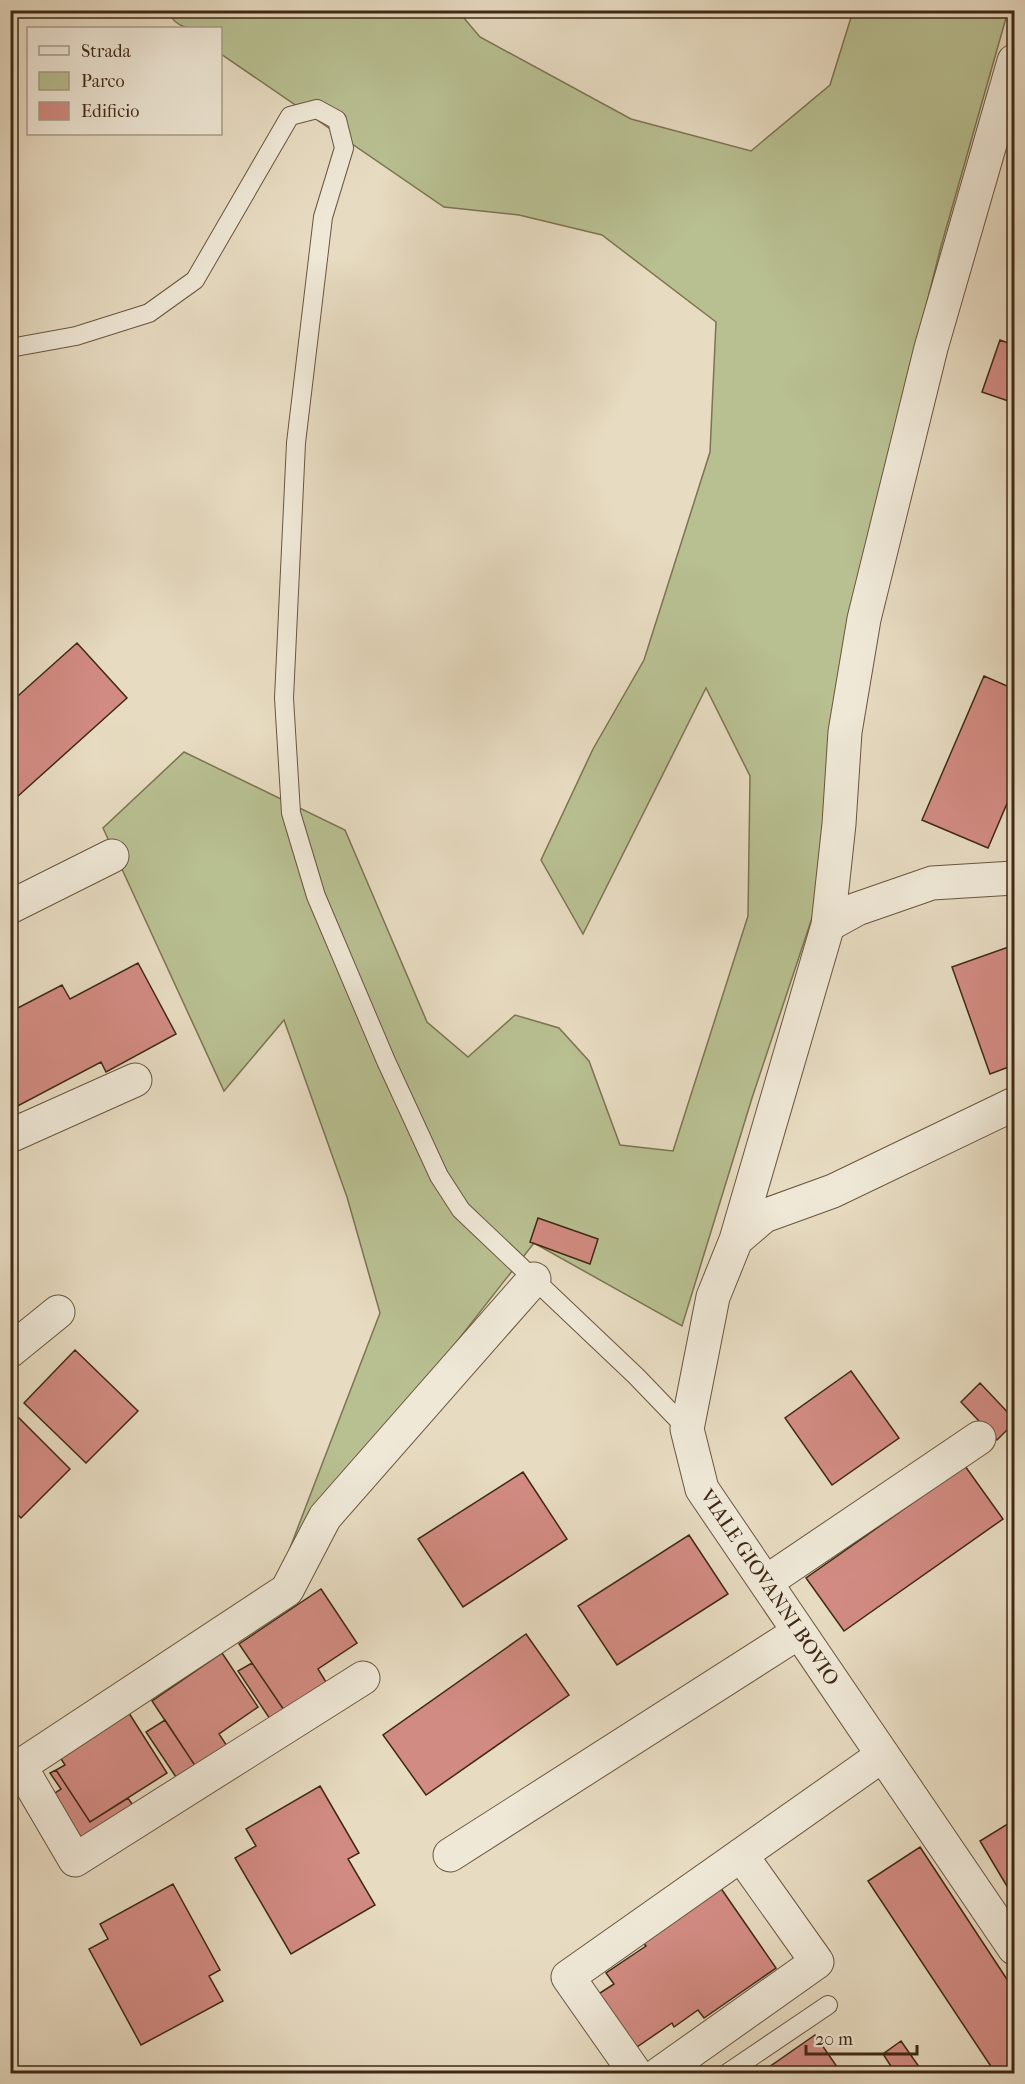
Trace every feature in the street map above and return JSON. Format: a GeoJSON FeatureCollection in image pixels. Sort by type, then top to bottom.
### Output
{"type":"FeatureCollection","features":[{"type":"Feature","properties":{"kind":"street"},"geometry":{"type":"LineString","coordinates":[[736,1240],[828,925],[846,732],[864,619],[931,348],[1014,61]]}},
{"type":"Feature","properties":{"kind":"street"},"geometry":{"type":"LineString","coordinates":[[10,906],[112,856]]}},
{"type":"Feature","properties":{"kind":"street"},"geometry":{"type":"LineString","coordinates":[[828,925],[857,909],[932,883],[1014,878]]}},
{"type":"Feature","properties":{"kind":"street"},"geometry":{"type":"LineString","coordinates":[[10,1136],[135,1080]]}},
{"type":"Feature","properties":{"kind":"street","name":"VIALE GIOVANNI BOVIO"},"geometry":{"type":"LineString","coordinates":[[1014,1104],[834,1191],[764,1216],[736,1240],[713,1298],[687,1429],[702,1489],[1014,1948]]}},
{"type":"Feature","properties":{"kind":"street"},"geometry":{"type":"LineString","coordinates":[[363,1678],[75,1860],[20,1766],[287,1590],[325,1516],[534,1279]]}},
{"type":"Feature","properties":{"kind":"street"},"geometry":{"type":"LineString","coordinates":[[10,1351],[58,1312]]}},
{"type":"Feature","properties":{"kind":"street"},"geometry":{"type":"LineString","coordinates":[[766,1582],[979,1438]]}},
{"type":"Feature","properties":{"kind":"street"},"geometry":{"type":"LineString","coordinates":[[450,1855],[799,1632]]}},
{"type":"Feature","properties":{"kind":"street"},"geometry":{"type":"LineString","coordinates":[[636,2073],[568,1977],[883,1755]]}},
{"type":"Feature","properties":{"kind":"street"},"geometry":{"type":"LineString","coordinates":[[658,2073],[817,1962],[741,1855]]}},
{"type":"Feature","properties":{"kind":"lane"},"geometry":{"type":"LineString","coordinates":[[10,348],[76,336],[149,313],[195,279],[290,116],[317,109],[337,120],[344,148],[323,217],[296,443],[284,698],[291,813],[316,896],[386,1061],[439,1176],[461,1210],[636,1376],[687,1429]]}},
{"type":"Feature","properties":{"kind":"lane"},"geometry":{"type":"LineString","coordinates":[[726,2073],[828,2005]]}},
{"type":"Feature","properties":{"kind":"green space"},"geometry":{"type":"Polygon","coordinates":[[[167,11],[458,11],[480,37],[631,119],[751,151],[830,85],[853,11],[1008,11],[940,250],[847,623],[816,906],[752,1098],[682,1326],[534,1243],[285,1561],[380,1313],[347,1197],[284,1020],[224,1091],[103,828],[184,752],[345,830],[427,1022],[468,1057],[515,1015],[559,1028],[589,1061],[620,1145],[673,1151],[748,916],[750,776],[706,688],[583,934],[541,860],[593,749],[644,660],[710,452],[716,322],[602,235],[519,215],[444,207],[222,55],[222,27],[186,27],[172,18],[167,11]]]}},
{"type":"Feature","properties":{"kind":"building"},"geometry":{"type":"Polygon","coordinates":[[[1000,340],[1014,345],[1014,403],[982,392],[1000,340]]]}},
{"type":"Feature","properties":{"kind":"building"},"geometry":{"type":"Polygon","coordinates":[[[77,643],[127,698],[17,797],[10,789],[10,703],[77,643]]]}},
{"type":"Feature","properties":{"kind":"building"},"geometry":{"type":"Polygon","coordinates":[[[984,676],[1014,689],[1014,787],[988,848],[922,820],[984,676]]]}},
{"type":"Feature","properties":{"kind":"building"},"geometry":{"type":"Polygon","coordinates":[[[1014,945],[1014,1065],[990,1074],[952,967],[1014,945]]]}},
{"type":"Feature","properties":{"kind":"building"},"geometry":{"type":"Polygon","coordinates":[[[138,963],[176,1034],[106,1072],[101,1062],[10,1110],[10,1012],[62,985],[70,999],[138,963]]]}},
{"type":"Feature","properties":{"kind":"building"},"geometry":{"type":"Polygon","coordinates":[[[538,1218],[598,1239],[590,1264],[530,1242],[538,1218]]]}},
{"type":"Feature","properties":{"kind":"building"},"geometry":{"type":"Polygon","coordinates":[[[75,1350],[138,1411],[86,1463],[24,1403],[75,1350]]]}},
{"type":"Feature","properties":{"kind":"building"},"geometry":{"type":"Polygon","coordinates":[[[851,1371],[899,1438],[832,1485],[785,1418],[851,1371]]]}},
{"type":"Feature","properties":{"kind":"building"},"geometry":{"type":"Polygon","coordinates":[[[980,1383],[1014,1419],[1014,1423],[997,1440],[961,1402],[980,1383]]]}},
{"type":"Feature","properties":{"kind":"building"},"geometry":{"type":"Polygon","coordinates":[[[10,1409],[70,1469],[21,1518],[10,1507],[10,1409]]]}},
{"type":"Feature","properties":{"kind":"building"},"geometry":{"type":"Polygon","coordinates":[[[965,1466],[1003,1519],[844,1631],[806,1578],[965,1466]]]}},
{"type":"Feature","properties":{"kind":"building"},"geometry":{"type":"Polygon","coordinates":[[[523,1472],[567,1539],[463,1607],[418,1539],[523,1472]]]}},
{"type":"Feature","properties":{"kind":"building"},"geometry":{"type":"Polygon","coordinates":[[[689,1535],[728,1594],[617,1665],[578,1606],[689,1535]]]}},
{"type":"Feature","properties":{"kind":"building"},"geometry":{"type":"Polygon","coordinates":[[[321,1589],[357,1643],[318,1669],[326,1682],[284,1710],[239,1644],[321,1589]]]}},
{"type":"Feature","properties":{"kind":"building"},"geometry":{"type":"Polygon","coordinates":[[[526,1634],[569,1695],[426,1795],[383,1735],[526,1634]]]}},
{"type":"Feature","properties":{"kind":"building"},"geometry":{"type":"Polygon","coordinates":[[[222,1653],[258,1707],[219,1734],[227,1746],[196,1767],[152,1701],[222,1653]]]}},
{"type":"Feature","properties":{"kind":"building"},"geometry":{"type":"Polygon","coordinates":[[[252,1663],[284,1710],[270,1719],[238,1671],[252,1663]]]}},
{"type":"Feature","properties":{"kind":"building"},"geometry":{"type":"Polygon","coordinates":[[[127,1710],[167,1773],[90,1822],[56,1770],[65,1765],[58,1754],[127,1710]]]}},
{"type":"Feature","properties":{"kind":"building"},"geometry":{"type":"Polygon","coordinates":[[[165,1720],[196,1767],[178,1780],[146,1732],[165,1720]]]}},
{"type":"Feature","properties":{"kind":"building"},"geometry":{"type":"Polygon","coordinates":[[[56,1770],[90,1822],[128,1798],[136,1810],[84,1844],[52,1795],[61,1789],[50,1773],[56,1770]]]}},
{"type":"Feature","properties":{"kind":"building"},"geometry":{"type":"Polygon","coordinates":[[[320,1786],[359,1853],[348,1859],[375,1905],[291,1954],[235,1858],[256,1846],[246,1829],[320,1786]]]}},
{"type":"Feature","properties":{"kind":"building"},"geometry":{"type":"Polygon","coordinates":[[[1014,1820],[1014,1898],[980,1841],[1014,1820]]]}},
{"type":"Feature","properties":{"kind":"building"},"geometry":{"type":"Polygon","coordinates":[[[920,1847],[1014,1990],[1014,2074],[996,2074],[868,1881],[920,1847]]]}},
{"type":"Feature","properties":{"kind":"building"},"geometry":{"type":"Polygon","coordinates":[[[173,1884],[220,1970],[209,1976],[223,2001],[141,2045],[89,1949],[108,1939],[100,1924],[173,1884]]]}},
{"type":"Feature","properties":{"kind":"building"},"geometry":{"type":"Polygon","coordinates":[[[720,1887],[776,1968],[704,2018],[698,2010],[674,2027],[672,2023],[634,2049],[597,1995],[614,1984],[606,1973],[646,1946],[642,1942],[720,1887]]]}},
{"type":"Feature","properties":{"kind":"building"},"geometry":{"type":"Polygon","coordinates":[[[815,2035],[842,2074],[759,2074],[815,2035]]]}},
{"type":"Feature","properties":{"kind":"building"},"geometry":{"type":"Polygon","coordinates":[[[901,2041],[924,2074],[896,2074],[883,2054],[901,2041]]]}}]}
